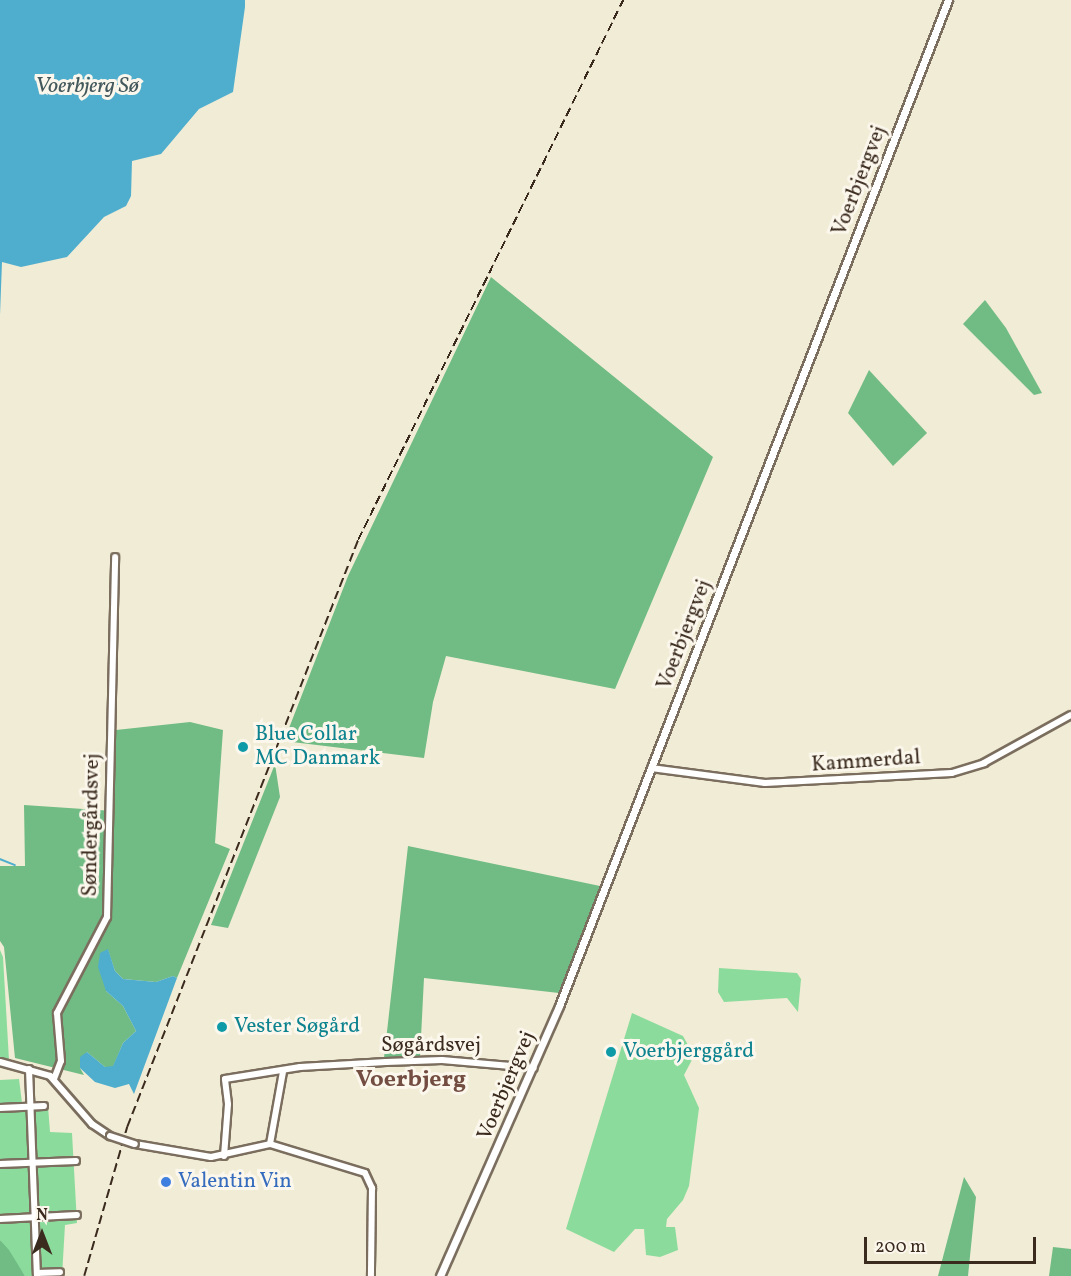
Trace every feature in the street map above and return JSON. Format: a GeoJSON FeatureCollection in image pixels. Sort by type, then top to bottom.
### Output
{"type":"FeatureCollection","features":[{"type":"Feature","properties":{"kind":"street","name":"Voerbjergvej"},"geometry":{"type":"LineString","coordinates":[[440,1276],[534,1068],[948,0]]}},
{"type":"Feature","properties":{"kind":"street","name":"Søndergårdsvej"},"geometry":{"type":"LineString","coordinates":[[54,1079],[61,1061],[57,1013],[107,917],[115,557]]}},
{"type":"Feature","properties":{"kind":"street","name":"Kammerdal"},"geometry":{"type":"LineString","coordinates":[[651,768],[765,783],[952,773],[984,763],[1071,715]]}},
{"type":"Feature","properties":{"kind":"street","name":"Søgårdsvej"},"geometry":{"type":"LineString","coordinates":[[224,1156],[228,1104],[225,1079],[283,1072],[300,1067],[442,1060],[534,1068]]}},
{"type":"Feature","properties":{"kind":"street"},"geometry":{"type":"LineString","coordinates":[[0,1062],[54,1079],[92,1124],[110,1136],[135,1144],[224,1156],[270,1144],[346,1165],[369,1176],[371,1276]]}},
{"type":"Feature","properties":{"kind":"street"},"geometry":{"type":"LineString","coordinates":[[28,1069],[37,1275],[60,1272]]}},
{"type":"Feature","properties":{"kind":"street"},"geometry":{"type":"LineString","coordinates":[[270,1144],[283,1072]]}},
{"type":"Feature","properties":{"kind":"street"},"geometry":{"type":"LineString","coordinates":[[0,1108],[44,1106]]}},
{"type":"Feature","properties":{"kind":"street"},"geometry":{"type":"LineString","coordinates":[[0,1164],[76,1161]]}},
{"type":"Feature","properties":{"kind":"street"},"geometry":{"type":"LineString","coordinates":[[0,1219],[77,1215]]}},
{"type":"Feature","properties":{"kind":"green space"},"geometry":{"type":"Polygon","coordinates":[[[491,277],[713,457],[615,689],[446,656],[433,702],[424,758],[284,741],[348,576],[491,277]]]}},
{"type":"Feature","properties":{"kind":"green space"},"geometry":{"type":"Polygon","coordinates":[[[985,300],[1006,328],[1042,393],[1034,395],[963,324],[985,300]]]}},
{"type":"Feature","properties":{"kind":"green space"},"geometry":{"type":"Polygon","coordinates":[[[869,370],[927,433],[893,466],[848,413],[869,370]]]}},
{"type":"Feature","properties":{"kind":"green space"},"geometry":{"type":"Polygon","coordinates":[[[190,722],[223,730],[215,843],[230,849],[177,978],[173,976],[156,982],[123,979],[115,971],[108,950],[106,991],[123,1006],[136,1031],[123,1043],[113,1067],[105,1067],[87,1052],[80,1068],[84,1075],[15,1058],[4,947],[0,941],[0,866],[25,866],[24,805],[113,811],[116,730],[190,722]]]}},
{"type":"Feature","properties":{"kind":"green space"},"geometry":{"type":"Polygon","coordinates":[[[275,764],[280,797],[228,928],[211,925],[275,764]]]}},
{"type":"Feature","properties":{"kind":"green space"},"geometry":{"type":"Polygon","coordinates":[[[408,846],[600,886],[559,993],[424,978],[420,1057],[384,1058],[408,846]]]}},
{"type":"Feature","properties":{"kind":"green space"},"geometry":{"type":"Polygon","coordinates":[[[0,950],[3,957],[9,1060],[0,1057],[0,950]]]}},
{"type":"Feature","properties":{"kind":"green space"},"geometry":{"type":"Polygon","coordinates":[[[719,968],[797,973],[801,979],[798,1012],[787,998],[724,1002],[718,992],[719,968]]]}},
{"type":"Feature","properties":{"kind":"green space"},"geometry":{"type":"Polygon","coordinates":[[[632,1013],[683,1036],[694,1056],[684,1075],[699,1108],[689,1186],[683,1200],[667,1219],[666,1227],[675,1227],[678,1250],[660,1257],[646,1255],[644,1229],[635,1229],[614,1252],[566,1229],[632,1013]]]}},
{"type":"Feature","properties":{"kind":"green space"},"geometry":{"type":"Polygon","coordinates":[[[19,1079],[22,1103],[48,1106],[50,1132],[72,1133],[77,1223],[65,1225],[62,1276],[25,1276],[0,1240],[0,1080],[19,1079]]]}},
{"type":"Feature","properties":{"kind":"green space"},"geometry":{"type":"Polygon","coordinates":[[[964,1177],[976,1197],[968,1276],[938,1276],[964,1177]]]}},
{"type":"Feature","properties":{"kind":"green space"},"geometry":{"type":"Polygon","coordinates":[[[0,1240],[9,1250],[25,1276],[0,1276],[0,1240]]]}},
{"type":"Feature","properties":{"kind":"green space"},"geometry":{"type":"Polygon","coordinates":[[[1053,1247],[1071,1249],[1071,1276],[1049,1276],[1053,1247]]]}},
{"type":"Feature","properties":{"kind":"water","name":"Voerbjerg Sø"},"geometry":{"type":"Polygon","coordinates":[[[0,0],[245,0],[245,7],[233,92],[199,109],[161,154],[132,161],[131,196],[126,206],[104,217],[67,257],[21,267],[2,262],[0,315],[0,0]]]}},
{"type":"Feature","properties":{"kind":"water"},"geometry":{"type":"Polygon","coordinates":[[[108,949],[115,971],[123,979],[156,982],[173,976],[177,978],[134,1094],[129,1084],[115,1088],[95,1082],[80,1068],[80,1057],[87,1052],[105,1067],[113,1066],[123,1043],[136,1031],[123,1006],[106,991],[98,967],[100,953],[108,949]]]}},
{"type":"Feature","properties":{"kind":"waterway"},"geometry":{"type":"LineString","coordinates":[[0,859],[15,865]]}},
{"type":"Feature","properties":{"kind":"railway"},"geometry":{"type":"LineString","coordinates":[[84,1276],[127,1127],[358,540],[623,0]]}},
{"type":"Feature","properties":{"kind":"place","name":"Blue Collar MC Danmark"},"geometry":{"type":"Point","coordinates":[243,747]}},
{"type":"Feature","properties":{"kind":"place","name":"Vester Søgård"},"geometry":{"type":"Point","coordinates":[222,1027]}},
{"type":"Feature","properties":{"kind":"place","name":"Voerbjerggård"},"geometry":{"type":"Point","coordinates":[611,1052]}},
{"type":"Feature","properties":{"kind":"place","name":"Valentin Vin"},"geometry":{"type":"Point","coordinates":[166,1182]}},
{"type":"Feature","properties":{"kind":"district","name":"Voerbjerg"},"geometry":{"type":"Point","coordinates":[411,1081]}}]}
